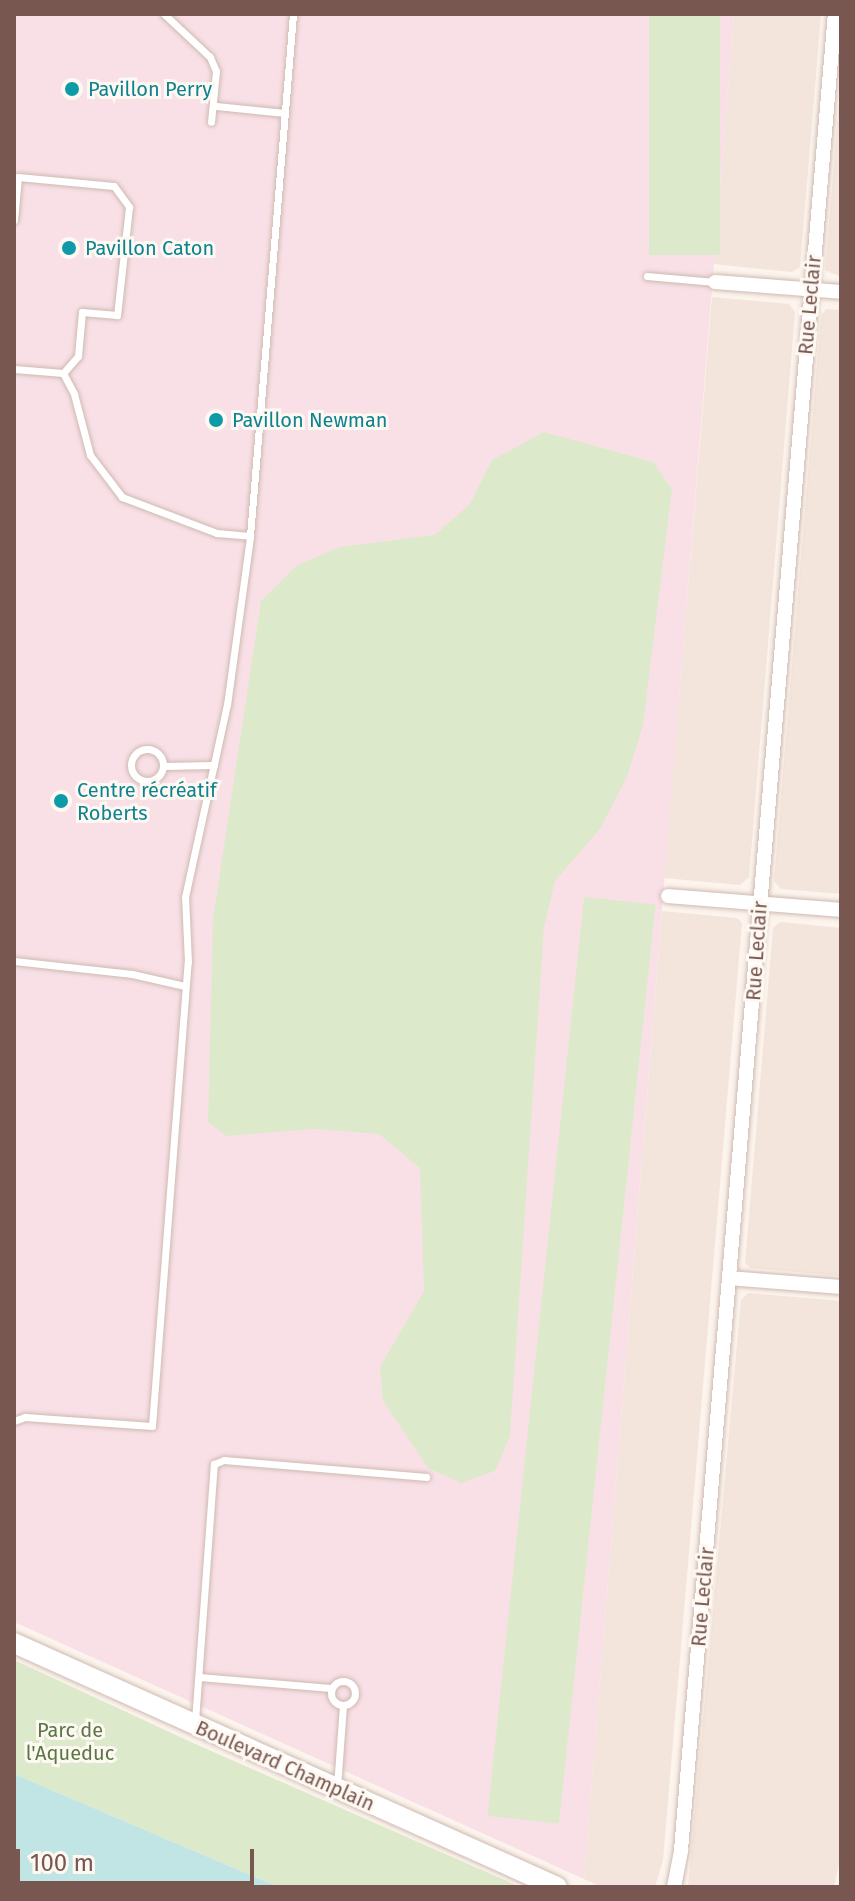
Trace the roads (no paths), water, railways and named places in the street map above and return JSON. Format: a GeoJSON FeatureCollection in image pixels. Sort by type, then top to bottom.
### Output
{"type":"FeatureCollection","features":[{"type":"Feature","properties":{"kind":"main road","name":"Boulevard Champlain"},"geometry":{"type":"LineString","coordinates":[[14,1643],[195,1727],[557,1887]]}},
{"type":"Feature","properties":{"kind":"street","name":"Rue Leclair"},"geometry":{"type":"LineString","coordinates":[[674,1887],[681,1850],[835,14]]}},
{"type":"Feature","properties":{"kind":"street"},"geometry":{"type":"LineString","coordinates":[[715,282],[841,292]]}},
{"type":"Feature","properties":{"kind":"street"},"geometry":{"type":"LineString","coordinates":[[668,896],[841,910]]}},
{"type":"Feature","properties":{"kind":"street"},"geometry":{"type":"LineString","coordinates":[[729,1278],[841,1287]]}},
{"type":"Feature","properties":{"kind":"lane"},"geometry":{"type":"LineString","coordinates":[[164,14],[210,57],[216,71],[216,106],[211,122]]}},
{"type":"Feature","properties":{"kind":"lane"},"geometry":{"type":"LineString","coordinates":[[14,1421],[25,1417],[152,1426],[185,986],[185,897],[214,765],[250,536],[293,14]]}},
{"type":"Feature","properties":{"kind":"lane"},"geometry":{"type":"LineString","coordinates":[[216,106],[285,113]]}},
{"type":"Feature","properties":{"kind":"lane"},"geometry":{"type":"LineString","coordinates":[[14,220],[16,177],[114,186],[129,207],[117,315],[82,312],[78,356],[63,373]]}},
{"type":"Feature","properties":{"kind":"lane"},"geometry":{"type":"LineString","coordinates":[[647,276],[715,282]]}},
{"type":"Feature","properties":{"kind":"lane"},"geometry":{"type":"LineString","coordinates":[[14,369],[63,373]]}},
{"type":"Feature","properties":{"kind":"lane"},"geometry":{"type":"LineString","coordinates":[[63,373],[74,394],[90,455],[122,497],[217,533],[250,536]]}},
{"type":"Feature","properties":{"kind":"lane"},"geometry":{"type":"LineString","coordinates":[[148,749],[161,756],[163,766],[159,776],[144,781],[131,764],[134,754],[148,749]]}},
{"type":"Feature","properties":{"kind":"lane"},"geometry":{"type":"LineString","coordinates":[[163,766],[214,765]]}},
{"type":"Feature","properties":{"kind":"lane"},"geometry":{"type":"LineString","coordinates":[[14,961],[132,974],[185,986]]}},
{"type":"Feature","properties":{"kind":"lane"},"geometry":{"type":"LineString","coordinates":[[195,1727],[214,1464],[224,1460],[426,1477]]}},
{"type":"Feature","properties":{"kind":"lane"},"geometry":{"type":"LineString","coordinates":[[199,1677],[331,1688],[341,1681],[354,1688],[353,1699],[343,1705]]}},
{"type":"Feature","properties":{"kind":"lane"},"geometry":{"type":"LineString","coordinates":[[331,1688],[333,1700],[343,1705]]}},
{"type":"Feature","properties":{"kind":"lane"},"geometry":{"type":"LineString","coordinates":[[336,1789],[343,1705]]}},
{"type":"Feature","properties":{"kind":"water"},"geometry":{"type":"Polygon","coordinates":[[[14,1774],[206,1856],[279,1887],[14,1887],[14,1774]]]}},
{"type":"Feature","properties":{"kind":"place","name":"Pavillon Perry"},"geometry":{"type":"Point","coordinates":[72,89]}},
{"type":"Feature","properties":{"kind":"place","name":"Pavillon Caton"},"geometry":{"type":"Point","coordinates":[69,248]}},
{"type":"Feature","properties":{"kind":"place","name":"Pavillon Newman"},"geometry":{"type":"Point","coordinates":[216,420]}},
{"type":"Feature","properties":{"kind":"place","name":"Centre récréatif Roberts"},"geometry":{"type":"Point","coordinates":[61,801]}},
{"type":"Feature","properties":{"kind":"park label","name":"Parc de l'Aqueduc"},"geometry":{"type":"Point","coordinates":[70,1742]}}]}
